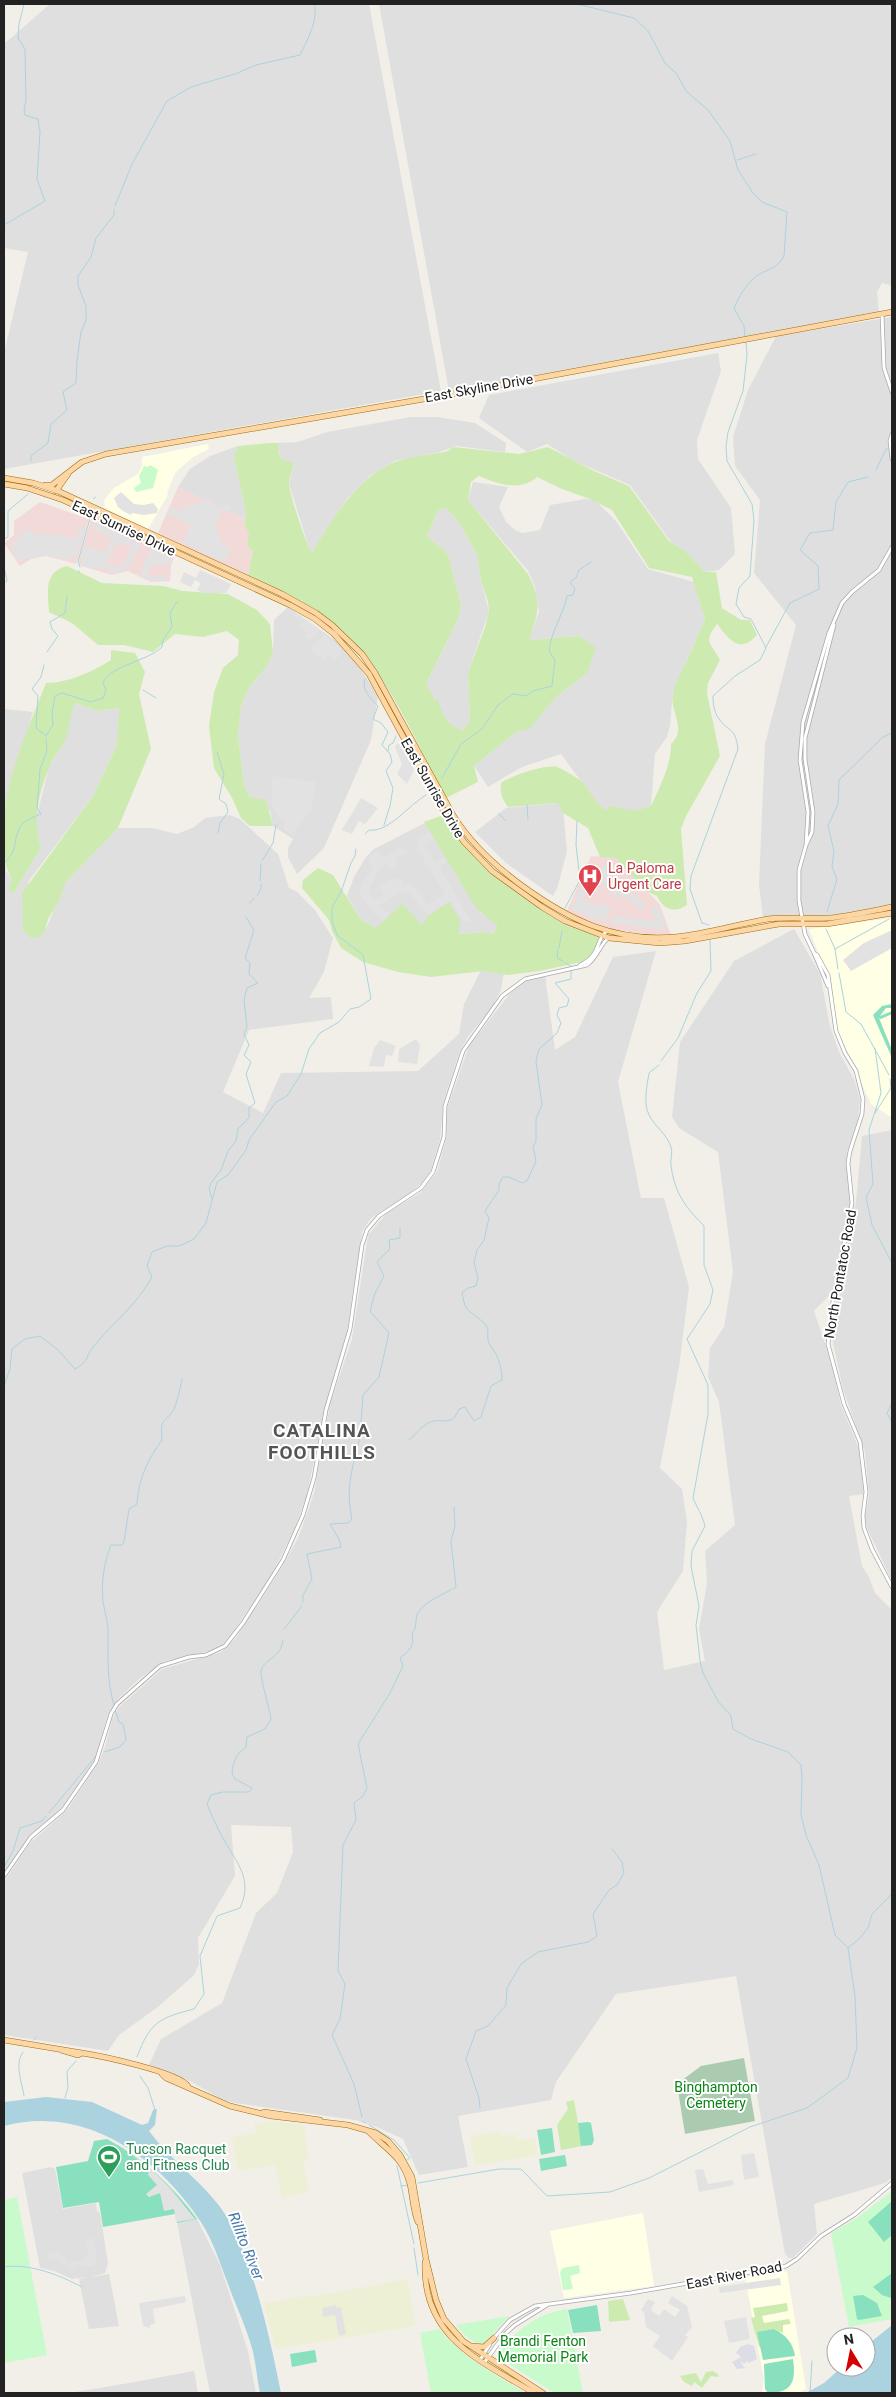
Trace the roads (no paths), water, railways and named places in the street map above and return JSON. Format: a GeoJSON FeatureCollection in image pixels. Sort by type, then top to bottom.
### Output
{"type":"FeatureCollection","features":[{"type":"Feature","properties":{"kind":"main road","name":"East Skyline Drive"},"geometry":{"type":"LineString","coordinates":[[36,484],[52,485],[82,462],[106,454],[446,395],[892,312]]}},
{"type":"Feature","properties":{"kind":"main road"},"geometry":{"type":"LineString","coordinates":[[58,491],[69,471]]}},
{"type":"Feature","properties":{"kind":"main road"},"geometry":{"type":"LineString","coordinates":[[4,478],[36,484],[58,491]]}},
{"type":"Feature","properties":{"kind":"main road"},"geometry":{"type":"LineString","coordinates":[[4,484],[55,497],[63,494]]}},
{"type":"Feature","properties":{"kind":"main road"},"geometry":{"type":"LineString","coordinates":[[44,493],[58,491]]}},
{"type":"Feature","properties":{"kind":"main road","name":"East Sunrise Drive"},"geometry":{"type":"LineString","coordinates":[[58,491],[276,592],[316,613],[332,625],[362,654],[383,686],[411,744]]}},
{"type":"Feature","properties":{"kind":"main road","name":"East Sunrise Drive"},"geometry":{"type":"LineString","coordinates":[[55,497],[282,601],[315,619],[336,636],[360,662],[453,815],[472,842],[503,872],[565,921],[609,938],[641,942],[675,940],[843,916],[892,907]]}},
{"type":"Feature","properties":{"kind":"main road","name":"East Sunrise Drive"},"geometry":{"type":"LineString","coordinates":[[543,904],[607,931],[675,940]]}},
{"type":"Feature","properties":{"kind":"main road","name":"East Sunrise Drive"},"geometry":{"type":"LineString","coordinates":[[803,921],[844,922],[892,913]]}},
{"type":"Feature","properties":{"kind":"main road"},"geometry":{"type":"LineString","coordinates":[[4,2040],[61,2050],[78,2055],[82,2053],[103,2057],[162,2074],[166,2078],[188,2086],[223,2104],[261,2112],[285,2114],[348,2125],[376,2133],[388,2141],[406,2164],[414,2185],[426,2259],[440,2311],[453,2331],[469,2346],[543,2393]]}},
{"type":"Feature","properties":{"kind":"main road"},"geometry":{"type":"LineString","coordinates":[[426,2259],[425,2271],[429,2295],[437,2320],[453,2340],[482,2361],[534,2393]]}},
{"type":"Feature","properties":{"kind":"main road"},"geometry":{"type":"LineString","coordinates":[[469,2346],[482,2347],[494,2338]]}},
{"type":"Feature","properties":{"kind":"street"},"geometry":{"type":"LineString","coordinates":[[882,314],[884,368],[892,392]]}},
{"type":"Feature","properties":{"kind":"street"},"geometry":{"type":"LineString","coordinates":[[892,434],[890,441],[892,459]]}},
{"type":"Feature","properties":{"kind":"street","name":"North Pontatoc Road"},"geometry":{"type":"LineString","coordinates":[[828,986],[803,921],[798,883],[806,845],[808,812],[800,760],[800,738],[824,646],[846,598],[875,575],[892,547]]}},
{"type":"Feature","properties":{"kind":"street"},"geometry":{"type":"LineString","coordinates":[[570,968],[592,958],[597,951],[602,936],[607,931]]}},
{"type":"Feature","properties":{"kind":"street"},"geometry":{"type":"LineString","coordinates":[[4,1876],[31,1837],[63,1810],[96,1762],[110,1714],[117,1704],[160,1666],[175,1660],[213,1653],[225,1646],[236,1634],[293,1542],[308,1501],[326,1410],[346,1347],[362,1245],[367,1230],[379,1216],[421,1188],[433,1172],[444,1137],[445,1106],[463,1051],[502,996],[525,978],[580,967],[594,959],[604,941],[609,938]]}},
{"type":"Feature","properties":{"kind":"street","name":"North Pontatoc Road"},"geometry":{"type":"LineString","coordinates":[[814,953],[828,975],[828,986],[836,1031],[859,1080],[863,1108],[848,1163],[852,1203],[835,1292],[828,1344],[844,1404],[860,1442],[866,1492],[863,1515],[864,1528],[892,1587]]}},
{"type":"Feature","properties":{"kind":"street"},"geometry":{"type":"LineString","coordinates":[[820,966],[828,975]]}},
{"type":"Feature","properties":{"kind":"street","name":"East River Road"},"geometry":{"type":"LineString","coordinates":[[482,2361],[494,2338],[518,2315],[535,2306],[631,2293],[786,2266],[797,2259],[821,2236],[854,2215],[892,2183]]}},
{"type":"Feature","properties":{"kind":"street","name":"East River Road"},"geometry":{"type":"LineString","coordinates":[[485,2356],[515,2325],[549,2304]]}},
{"type":"Feature","properties":{"kind":"water"},"geometry":{"type":"Polygon","coordinates":[[[46,2097],[92,2102],[142,2125],[148,2123],[153,2110],[157,2109],[155,2125],[149,2131],[217,2203],[240,2242],[258,2294],[281,2393],[260,2393],[250,2340],[213,2244],[201,2222],[163,2176],[141,2157],[116,2141],[90,2129],[62,2122],[34,2121],[4,2126],[4,2102],[46,2097]]]}},
{"type":"Feature","properties":{"kind":"water"},"geometry":{"type":"Polygon","coordinates":[[[892,2325],[892,2393],[806,2393],[831,2377],[876,2377],[876,2338],[892,2325]]]}},
{"type":"Feature","properties":{"kind":"waterway"},"geometry":{"type":"LineString","coordinates":[[4,225],[45,201],[37,179],[40,132],[38,119],[25,115],[24,109],[26,101],[25,49],[18,38],[24,4]]}},
{"type":"Feature","properties":{"kind":"waterway"},"geometry":{"type":"LineString","coordinates":[[115,206],[132,164],[167,101],[191,87],[235,74],[256,65],[300,55],[314,23],[314,4]]}},
{"type":"Feature","properties":{"kind":"waterway"},"geometry":{"type":"LineString","coordinates":[[577,4],[634,18],[648,31],[665,63],[676,73],[686,91],[708,110],[730,141],[738,170],[753,193],[762,202],[787,212],[784,256],[782,260],[776,266],[758,275],[750,282],[734,308],[744,326],[745,338]]}},
{"type":"Feature","properties":{"kind":"waterway"},"geometry":{"type":"LineString","coordinates":[[737,160],[756,154]]}},
{"type":"Feature","properties":{"kind":"waterway"},"geometry":{"type":"LineString","coordinates":[[31,461],[31,456],[48,443],[51,424],[67,410],[63,392],[76,383],[81,332],[86,320],[86,306],[78,285],[78,276],[91,257],[96,238],[114,215],[114,210]]}},
{"type":"Feature","properties":{"kind":"waterway"},"geometry":{"type":"LineString","coordinates":[[709,925],[702,923],[690,889],[691,876],[738,749],[733,733],[716,714],[713,696],[735,676],[760,660],[766,648],[751,619],[744,617],[736,604],[739,588],[750,576],[754,520],[752,504],[727,461],[726,447],[728,432],[743,391],[747,355],[746,342]]}},
{"type":"Feature","properties":{"kind":"waterway"},"geometry":{"type":"LineString","coordinates":[[876,470],[886,449],[889,449]]}},
{"type":"Feature","properties":{"kind":"waterway"},"geometry":{"type":"LineString","coordinates":[[766,647],[790,603],[819,589],[818,566],[800,550],[810,533],[833,530],[836,502],[848,482],[868,477]]}},
{"type":"Feature","properties":{"kind":"waterway"},"geometry":{"type":"LineString","coordinates":[[4,539],[8,537],[8,511],[28,494]]}},
{"type":"Feature","properties":{"kind":"waterway"},"geometry":{"type":"LineString","coordinates":[[80,567],[78,561],[91,515]]}},
{"type":"Feature","properties":{"kind":"waterway"},"geometry":{"type":"LineString","coordinates":[[442,778],[461,744],[482,729],[498,705],[513,694],[526,696],[533,691],[552,686],[555,660],[549,651],[552,637],[567,596],[573,595],[575,589],[571,581],[576,578],[579,570],[591,562]]}},
{"type":"Feature","properties":{"kind":"waterway"},"geometry":{"type":"LineString","coordinates":[[4,566],[7,581],[4,583]]}},
{"type":"Feature","properties":{"kind":"waterway"},"geometry":{"type":"LineString","coordinates":[[47,652],[58,636],[52,629],[50,622],[65,613],[67,596]]}},
{"type":"Feature","properties":{"kind":"waterway"},"geometry":{"type":"LineString","coordinates":[[46,736],[53,725],[52,713],[55,696],[62,693],[91,702],[103,698],[106,690],[103,683],[107,677],[113,672],[156,652],[162,647],[163,640],[172,627],[170,613],[177,602]]}},
{"type":"Feature","properties":{"kind":"waterway"},"geometry":{"type":"LineString","coordinates":[[44,665],[41,677],[32,689],[38,696],[36,728],[45,735]]}},
{"type":"Feature","properties":{"kind":"waterway"},"geometry":{"type":"LineString","coordinates":[[365,679],[364,687],[378,706],[373,719],[381,723],[388,732],[382,745],[390,754],[392,762],[386,771],[393,788],[384,825]]}},
{"type":"Feature","properties":{"kind":"waterway"},"geometry":{"type":"LineString","coordinates":[[143,690],[156,698]]}},
{"type":"Feature","properties":{"kind":"waterway"},"geometry":{"type":"LineString","coordinates":[[827,912],[837,879],[832,867],[834,851],[828,826],[838,804],[839,780],[883,737],[892,733]]}},
{"type":"Feature","properties":{"kind":"waterway"},"geometry":{"type":"LineString","coordinates":[[388,751],[389,745],[393,743],[396,736]]}},
{"type":"Feature","properties":{"kind":"waterway"},"geometry":{"type":"LineString","coordinates":[[4,863],[14,850],[20,827],[24,822],[41,814],[37,808],[40,769],[47,751],[46,739]]}},
{"type":"Feature","properties":{"kind":"waterway"},"geometry":{"type":"LineString","coordinates":[[217,752],[224,774],[219,799],[226,804],[228,812],[220,823],[218,833]]}},
{"type":"Feature","properties":{"kind":"waterway"},"geometry":{"type":"LineString","coordinates":[[365,834],[369,830],[376,830],[391,823],[426,795]]}},
{"type":"Feature","properties":{"kind":"waterway"},"geometry":{"type":"LineString","coordinates":[[527,805],[528,819]]}},
{"type":"Feature","properties":{"kind":"waterway"},"geometry":{"type":"LineString","coordinates":[[499,814],[506,821]]}},
{"type":"Feature","properties":{"kind":"waterway"},"geometry":{"type":"LineString","coordinates":[[565,908],[580,880],[576,845],[577,821]]}},
{"type":"Feature","properties":{"kind":"waterway"},"geometry":{"type":"LineString","coordinates":[[262,861],[273,843],[276,825]]}},
{"type":"Feature","properties":{"kind":"waterway"},"geometry":{"type":"LineString","coordinates":[[4,1386],[10,1369],[12,1349],[25,1339],[40,1336],[57,1349],[75,1369],[85,1361],[94,1346],[146,1287],[152,1277],[147,1266],[152,1252],[167,1246],[179,1246],[194,1239],[206,1223],[217,1182],[228,1175],[246,1150],[249,1140],[276,1102],[287,1096],[301,1074],[309,1049],[320,1033],[339,1022],[350,1009],[359,1007],[371,999],[363,955],[337,935],[332,921],[332,907],[341,892],[356,849]]}},
{"type":"Feature","properties":{"kind":"waterway"},"geometry":{"type":"LineString","coordinates":[[260,881],[261,864]]}},
{"type":"Feature","properties":{"kind":"waterway"},"geometry":{"type":"LineString","coordinates":[[257,896],[261,889],[261,884]]}},
{"type":"Feature","properties":{"kind":"waterway"},"geometry":{"type":"LineString","coordinates":[[250,903],[254,898]]}},
{"type":"Feature","properties":{"kind":"waterway"},"geometry":{"type":"LineString","coordinates":[[212,1199],[209,1189],[211,1183],[221,1170],[228,1151],[236,1141],[238,1129],[249,1118],[249,1108],[255,1103],[246,1074],[251,1062],[244,1055],[249,1045],[244,1034],[247,1027],[244,1000],[247,988],[258,983],[249,974],[250,963],[245,958],[254,930],[246,917]]}},
{"type":"Feature","properties":{"kind":"waterway"},"geometry":{"type":"LineString","coordinates":[[835,949],[889,919]]}},
{"type":"Feature","properties":{"kind":"waterway"},"geometry":{"type":"LineString","coordinates":[[826,929],[835,949],[838,969]]}},
{"type":"Feature","properties":{"kind":"waterway"},"geometry":{"type":"LineString","coordinates":[[559,948],[562,931]]}},
{"type":"Feature","properties":{"kind":"waterway"},"geometry":{"type":"LineString","coordinates":[[661,1061],[678,1038],[697,993],[711,971],[710,940]]}},
{"type":"Feature","properties":{"kind":"waterway"},"geometry":{"type":"LineString","coordinates":[[558,950],[557,958],[563,961]]}},
{"type":"Feature","properties":{"kind":"waterway"},"geometry":{"type":"LineString","coordinates":[[565,963],[571,966]]}},
{"type":"Feature","properties":{"kind":"waterway"},"geometry":{"type":"LineString","coordinates":[[409,1440],[428,1423],[453,1419],[459,1409],[465,1407],[474,1421],[481,1417],[491,1386],[502,1380],[499,1360],[489,1344],[487,1327],[469,1311],[463,1300],[462,1293],[468,1288],[476,1286],[478,1278],[474,1263],[477,1250],[484,1240],[489,1218],[485,1211],[499,1190],[499,1184],[503,1177],[509,1177],[522,1183],[527,1181],[536,1161],[533,1147],[536,1141],[536,1119],[542,1105],[536,1061],[539,1049],[557,1033],[561,1023],[557,1015],[559,1008],[567,1006],[569,999],[555,983],[571,979],[571,970]]}},
{"type":"Feature","properties":{"kind":"waterway"},"geometry":{"type":"LineString","coordinates":[[839,973],[846,1012],[861,1024],[889,1075]]}},
{"type":"Feature","properties":{"kind":"waterway"},"geometry":{"type":"LineString","coordinates":[[875,1048],[881,1093],[869,1130],[873,1184],[866,1197],[872,1225],[892,1263]]}},
{"type":"Feature","properties":{"kind":"waterway"},"geometry":{"type":"LineString","coordinates":[[418,2183],[499,2169],[521,2169],[547,2196],[610,2192],[649,2178],[750,2127],[807,2108],[848,2078],[857,2048],[855,1996],[848,1948],[835,1935],[819,1865],[806,1835],[801,1815],[801,1765],[788,1752],[751,1739],[733,1729],[731,1716],[718,1701],[703,1673],[700,1661],[696,1625],[699,1606],[691,1566],[692,1551],[705,1526],[693,1498],[708,1414],[708,1385],[687,1339],[710,1304],[713,1290],[704,1265],[704,1226],[686,1206],[678,1192],[671,1166],[671,1147],[667,1138],[647,1110],[646,1094],[649,1073],[659,1065]]}},
{"type":"Feature","properties":{"kind":"waterway"},"geometry":{"type":"LineString","coordinates":[[875,1113],[891,1088],[890,1079]]}},
{"type":"Feature","properties":{"kind":"waterway"},"geometry":{"type":"LineString","coordinates":[[356,1453],[360,1437],[363,1395],[379,1377],[389,1333],[370,1311],[375,1293],[384,1276],[377,1262],[390,1249],[389,1240],[400,1238],[400,1228]]}},
{"type":"Feature","properties":{"kind":"waterway"},"geometry":{"type":"LineString","coordinates":[[114,1705],[109,1679],[108,1628],[102,1595],[105,1565],[111,1545],[122,1545],[124,1542],[129,1509],[137,1504],[142,1478],[148,1462],[162,1440],[162,1424],[175,1407],[182,1379]]}},
{"type":"Feature","properties":{"kind":"waterway"},"geometry":{"type":"LineString","coordinates":[[892,1403],[887,1413],[892,1422]]}},
{"type":"Feature","properties":{"kind":"waterway"},"geometry":{"type":"LineString","coordinates":[[303,1602],[303,1595],[312,1579],[307,1554],[341,1547],[339,1539],[330,1524],[348,1523],[352,1519],[349,1488],[355,1457]]}},
{"type":"Feature","properties":{"kind":"waterway"},"geometry":{"type":"LineString","coordinates":[[362,2117],[354,2084],[332,2035],[340,2019],[345,1984],[338,1971],[343,1845],[356,1820],[354,1803],[363,1796],[367,1788],[358,1744],[390,1693],[403,1666],[400,1658],[412,1645],[412,1634],[420,1610],[429,1602],[456,1587],[451,1541],[455,1526],[454,1507]]}},
{"type":"Feature","properties":{"kind":"waterway"},"geometry":{"type":"LineString","coordinates":[[284,1629],[302,1606]]}},
{"type":"Feature","properties":{"kind":"waterway"},"geometry":{"type":"LineString","coordinates":[[137,2057],[146,2036],[157,2023],[172,2015],[194,2009],[204,1994],[200,1956],[217,1916],[240,1908],[244,1898],[245,1889],[242,1872],[219,1831],[207,1804],[211,1795],[223,1792],[249,1792],[252,1788],[235,1779],[232,1774],[233,1766],[237,1755],[246,1747],[247,1737],[265,1729],[271,1719],[261,1671],[262,1667],[279,1651],[283,1640]]}},
{"type":"Feature","properties":{"kind":"waterway"},"geometry":{"type":"LineString","coordinates":[[104,1752],[120,1747],[126,1740],[123,1724],[119,1722],[115,1710]]}},
{"type":"Feature","properties":{"kind":"waterway"},"geometry":{"type":"LineString","coordinates":[[49,1813],[96,1756]]}},
{"type":"Feature","properties":{"kind":"waterway"},"geometry":{"type":"LineString","coordinates":[[4,1867],[13,1851],[20,1828],[42,1821],[46,1816]]}},
{"type":"Feature","properties":{"kind":"waterway"},"geometry":{"type":"LineString","coordinates":[[480,2108],[479,2098],[466,2059],[476,2031],[488,2026],[506,2005],[507,1988],[521,1964],[538,1952],[588,1942],[597,1936],[593,1914],[609,1890],[617,1885],[624,1873],[622,1862],[612,1849]]}},
{"type":"Feature","properties":{"kind":"waterway"},"geometry":{"type":"LineString","coordinates":[[848,1948],[860,1938],[868,1928],[872,1914],[892,1894]]}},
{"type":"Feature","properties":{"kind":"waterway"},"geometry":{"type":"LineString","coordinates":[[23,2052],[20,2057],[19,2068],[24,2096]]}},
{"type":"Feature","properties":{"kind":"waterway"},"geometry":{"type":"LineString","coordinates":[[65,2098],[68,2088],[67,2071],[76,2061]]}},
{"type":"Feature","properties":{"kind":"waterway"},"geometry":{"type":"LineString","coordinates":[[140,2076],[148,2088],[155,2110]]}},
{"type":"Feature","properties":{"kind":"waterway"},"geometry":{"type":"LineString","coordinates":[[369,2125],[394,2140],[410,2158],[407,2160]]}},
{"type":"Feature","properties":{"kind":"waterway"},"geometry":{"type":"LineString","coordinates":[[397,2166],[414,2244]]}},
{"type":"Feature","properties":{"kind":"waterway"},"geometry":{"type":"LineString","coordinates":[[401,2186],[408,2185]]}},
{"type":"Feature","properties":{"kind":"waterway"},"geometry":{"type":"LineString","coordinates":[[414,2248],[418,2275]]}},
{"type":"Feature","properties":{"kind":"waterway"},"geometry":{"type":"LineString","coordinates":[[4,2267],[34,2268],[54,2274],[82,2287]]}},
{"type":"Feature","properties":{"kind":"waterway"},"geometry":{"type":"LineString","coordinates":[[810,2393],[812,2361]]}},
{"type":"Feature","properties":{"kind":"place","name":"La Paloma Urgent Care"},"geometry":{"type":"Point","coordinates":[590,897]}},
{"type":"Feature","properties":{"kind":"place","name":"Tucson Racquet and Fitness Club"},"geometry":{"type":"Point","coordinates":[109,2178]}},
{"type":"Feature","properties":{"kind":"district","name":"CATALINA FOOTHILLS"},"geometry":{"type":"Point","coordinates":[322,1441]}},
{"type":"Feature","properties":{"kind":"park label","name":"Binghampton Cemetery"},"geometry":{"type":"Point","coordinates":[716,2096]}},
{"type":"Feature","properties":{"kind":"park label","name":"Brandi Fenton Memorial Park"},"geometry":{"type":"Point","coordinates":[543,2350]}},
{"type":"Feature","properties":{"kind":"water label","name":"Rillito River"},"geometry":{"type":"Point","coordinates":[246,2246]}}]}
